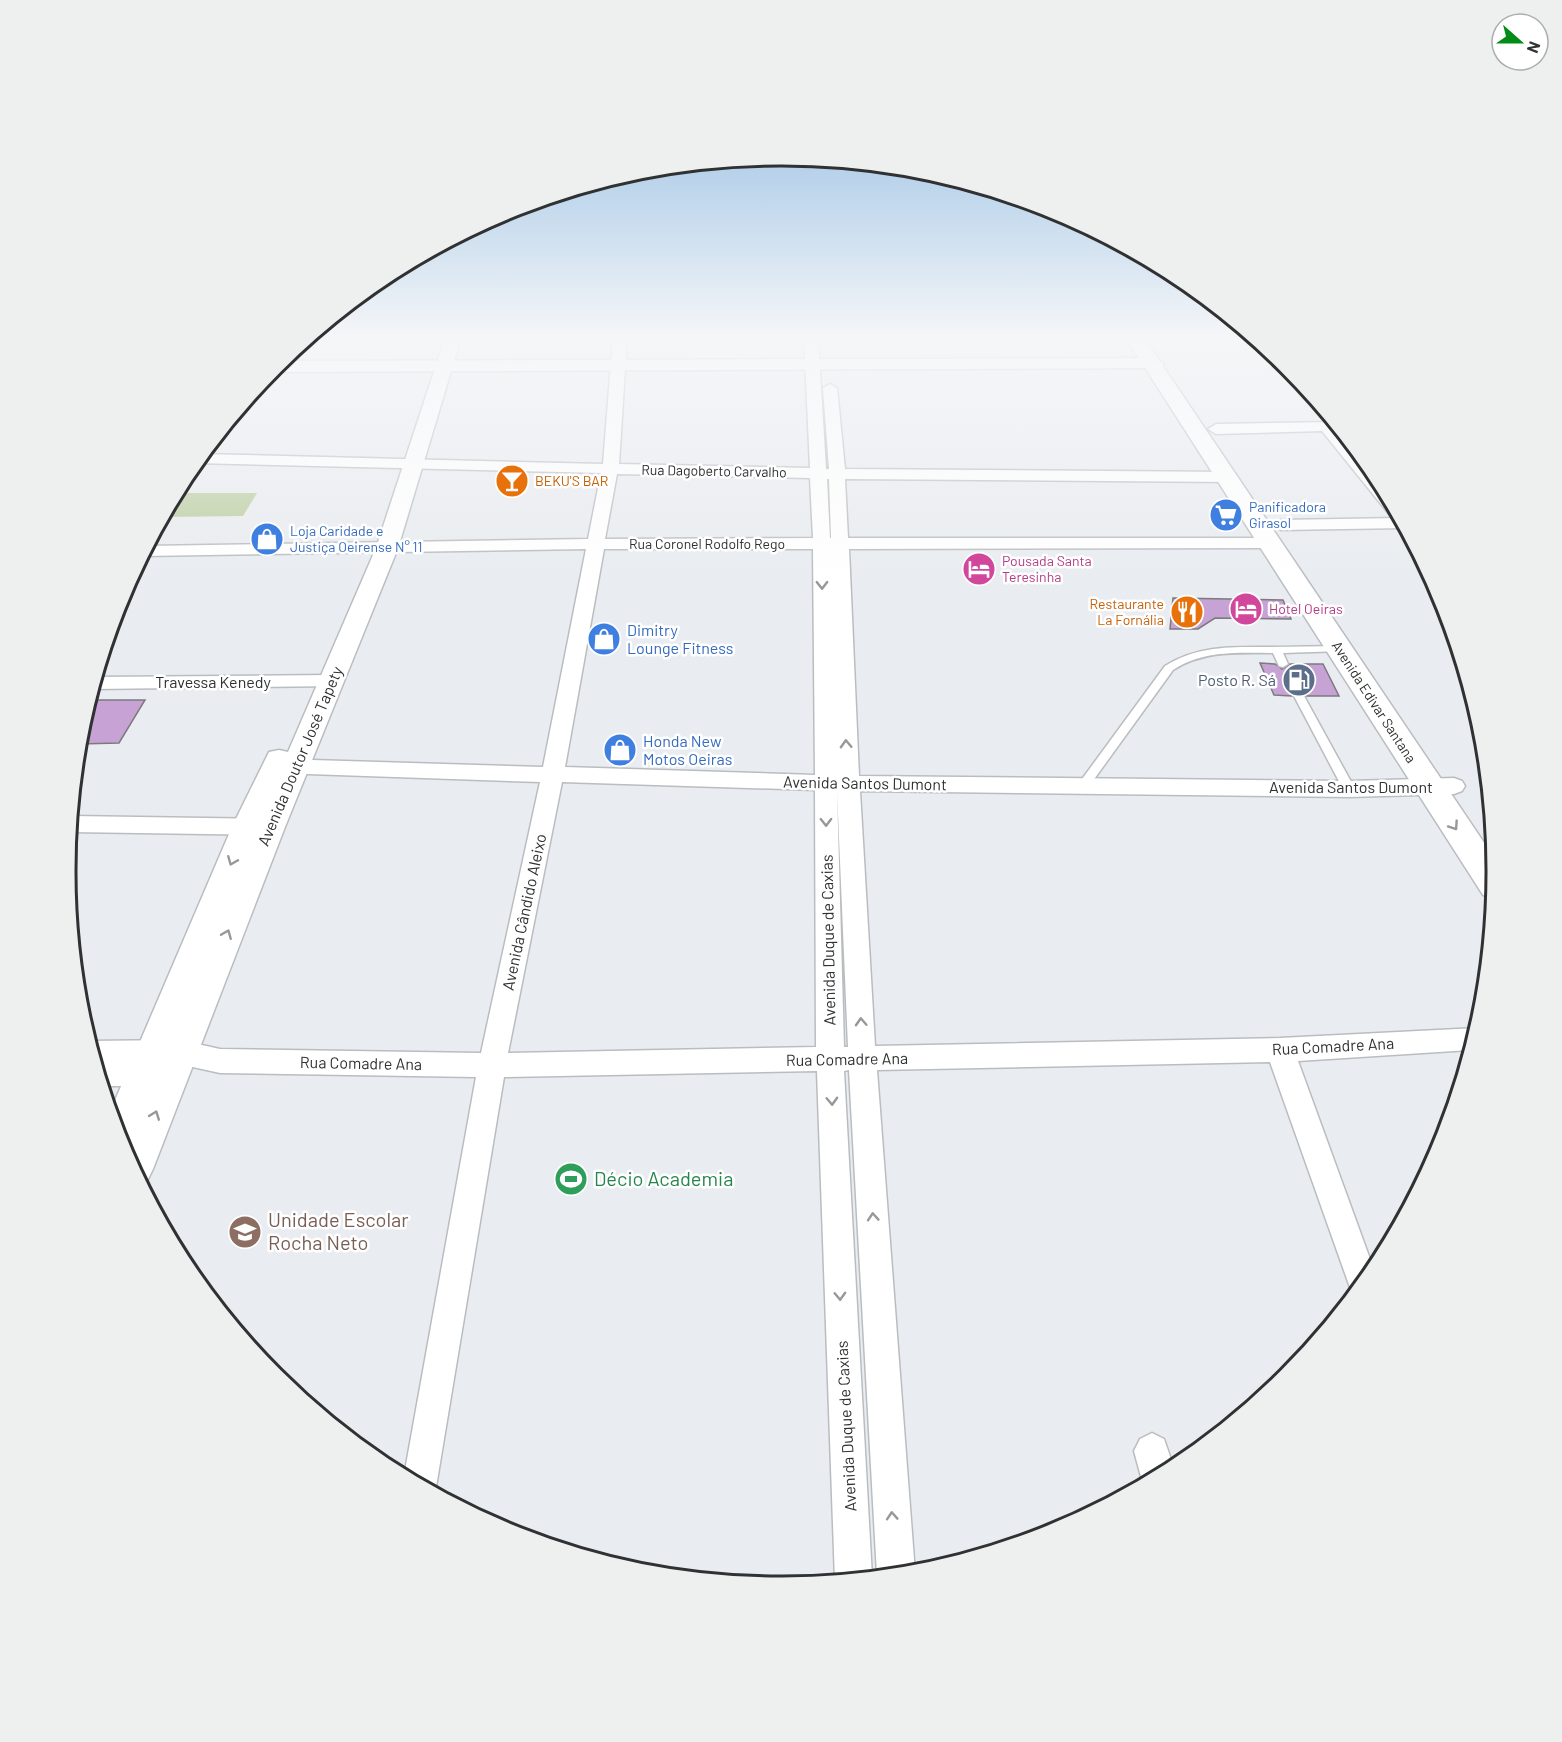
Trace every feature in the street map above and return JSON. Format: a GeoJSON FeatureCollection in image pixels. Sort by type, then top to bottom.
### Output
{"type":"FeatureCollection","features":[{"type":"Feature","properties":{"kind":"main road","name":"Avenida Edivar Santana"},"geometry":{"type":"LineString","coordinates":[[1192,419],[1227,474],[1275,534],[1484,832]]}},
{"type":"Feature","properties":{"kind":"main road","name":"Avenida Edivar Santana"},"geometry":{"type":"LineString","coordinates":[[1208,419],[1216,429],[1275,534]]}},
{"type":"Feature","properties":{"kind":"main road","name":"Avenida Edivar Santana"},"geometry":{"type":"LineString","coordinates":[[1321,601],[1340,649],[1486,874]]}},
{"type":"Feature","properties":{"kind":"street","name":"Avenida Doutor José Tapety"},"geometry":{"type":"LineString","coordinates":[[137,1157],[162,1063],[258,827],[287,766],[377,548],[418,419]]}},
{"type":"Feature","properties":{"kind":"street","name":"Avenida Cândido Aleixo"},"geometry":{"type":"LineString","coordinates":[[421,1476],[492,1065],[553,774],[610,465],[614,419]]}},
{"type":"Feature","properties":{"kind":"street","name":"Avenida Duque de Caxias"},"geometry":{"type":"LineString","coordinates":[[824,419],[831,544],[837,783],[830,1059],[853,1571]]}},
{"type":"Feature","properties":{"kind":"street"},"geometry":{"type":"LineString","coordinates":[[1216,429],[1328,427]]}},
{"type":"Feature","properties":{"kind":"street","name":"Rua Dagoberto Carvalho"},"geometry":{"type":"LineString","coordinates":[[216,451],[404,461]]}},
{"type":"Feature","properties":{"kind":"street","name":"Rua Dagoberto Carvalho"},"geometry":{"type":"LineString","coordinates":[[210,459],[827,470],[1227,474]]}},
{"type":"Feature","properties":{"kind":"street","name":"Rua Coronel Rodolfo Rego"},"geometry":{"type":"LineString","coordinates":[[153,551],[594,544],[831,544],[1275,534],[1394,524]]}},
{"type":"Feature","properties":{"kind":"street","name":"Travessa Kenedy"},"geometry":{"type":"LineString","coordinates":[[103,683],[322,681]]}},
{"type":"Feature","properties":{"kind":"street","name":"Avenida Santos Dumont"},"geometry":{"type":"LineString","coordinates":[[287,766],[837,783],[1349,789],[1454,786]]}},
{"type":"Feature","properties":{"kind":"street","name":"Avenida Duque de Caxias"},"geometry":{"type":"LineString","coordinates":[[837,783],[862,1059],[895,1566]]}},
{"type":"Feature","properties":{"kind":"street"},"geometry":{"type":"LineString","coordinates":[[78,824],[258,827]]}},
{"type":"Feature","properties":{"kind":"street","name":"Rua Comadre Ana"},"geometry":{"type":"LineString","coordinates":[[107,1073],[162,1063],[220,1061],[492,1065],[862,1059],[1280,1050],[1465,1039]]}},
{"type":"Feature","properties":{"kind":"street"},"geometry":{"type":"LineString","coordinates":[[1280,1050],[1359,1273]]}},
{"type":"Feature","properties":{"kind":"street","name":"Rua Comadre Ana"},"geometry":{"type":"LineString","coordinates":[[101,1053],[162,1063]]}},
{"type":"Feature","properties":{"kind":"street","name":"Avenida Doutor José Tapety"},"geometry":{"type":"LineString","coordinates":[[125,1126],[162,1063]]}},
{"type":"Feature","properties":{"kind":"lane"},"geometry":{"type":"LineString","coordinates":[[1083,786],[1169,668],[1179,661],[1203,653],[1340,649]]}},
{"type":"Feature","properties":{"kind":"lane"},"geometry":{"type":"LineString","coordinates":[[1277,650],[1282,664]]}},
{"type":"Feature","properties":{"kind":"lane"},"geometry":{"type":"LineString","coordinates":[[1299,696],[1349,789]]}},
{"type":"Feature","properties":{"kind":"green space"},"geometry":{"type":"Polygon","coordinates":[[[187,493],[257,493],[243,516],[172,517],[187,493]]]}},
{"type":"Feature","properties":{"kind":"building"},"geometry":{"type":"Polygon","coordinates":[[[1173,598],[1283,600],[1291,619],[1215,618],[1198,629],[1170,629],[1173,598]]]}},
{"type":"Feature","properties":{"kind":"building","name":"Posto R. Sá"},"geometry":{"type":"Polygon","coordinates":[[[1260,663],[1275,664],[1282,669],[1290,664],[1323,664],[1339,696],[1306,696],[1300,691],[1292,696],[1274,695],[1260,663]]]}},
{"type":"Feature","properties":{"kind":"building"},"geometry":{"type":"Polygon","coordinates":[[[98,700],[145,700],[119,743],[88,744],[98,700]]]}},
{"type":"Feature","properties":{"kind":"place","name":"BEKU'S BAR"},"geometry":{"type":"Point","coordinates":[512,481]}},
{"type":"Feature","properties":{"kind":"place","name":"Panificadora Girasol"},"geometry":{"type":"Point","coordinates":[1226,515]}},
{"type":"Feature","properties":{"kind":"place","name":"Loja Caridade e Justiça Oeirense N° 11"},"geometry":{"type":"Point","coordinates":[267,539]}},
{"type":"Feature","properties":{"kind":"place","name":"Pousada Santa Teresinha"},"geometry":{"type":"Point","coordinates":[979,569]}},
{"type":"Feature","properties":{"kind":"place","name":"Hotel Oeiras"},"geometry":{"type":"Point","coordinates":[1246,609]}},
{"type":"Feature","properties":{"kind":"place","name":"Restaurante La Fornália"},"geometry":{"type":"Point","coordinates":[1187,612]}},
{"type":"Feature","properties":{"kind":"place","name":"Dimitry Lounge Fitness"},"geometry":{"type":"Point","coordinates":[604,639]}},
{"type":"Feature","properties":{"kind":"place","name":"Posto R. Sá"},"geometry":{"type":"Point","coordinates":[1299,680]}},
{"type":"Feature","properties":{"kind":"place","name":"Honda New Motos Oeiras"},"geometry":{"type":"Point","coordinates":[620,750]}},
{"type":"Feature","properties":{"kind":"place","name":"Décio Academia"},"geometry":{"type":"Point","coordinates":[571,1179]}},
{"type":"Feature","properties":{"kind":"place","name":"Unidade Escolar Rocha Neto"},"geometry":{"type":"Point","coordinates":[245,1232]}}]}
